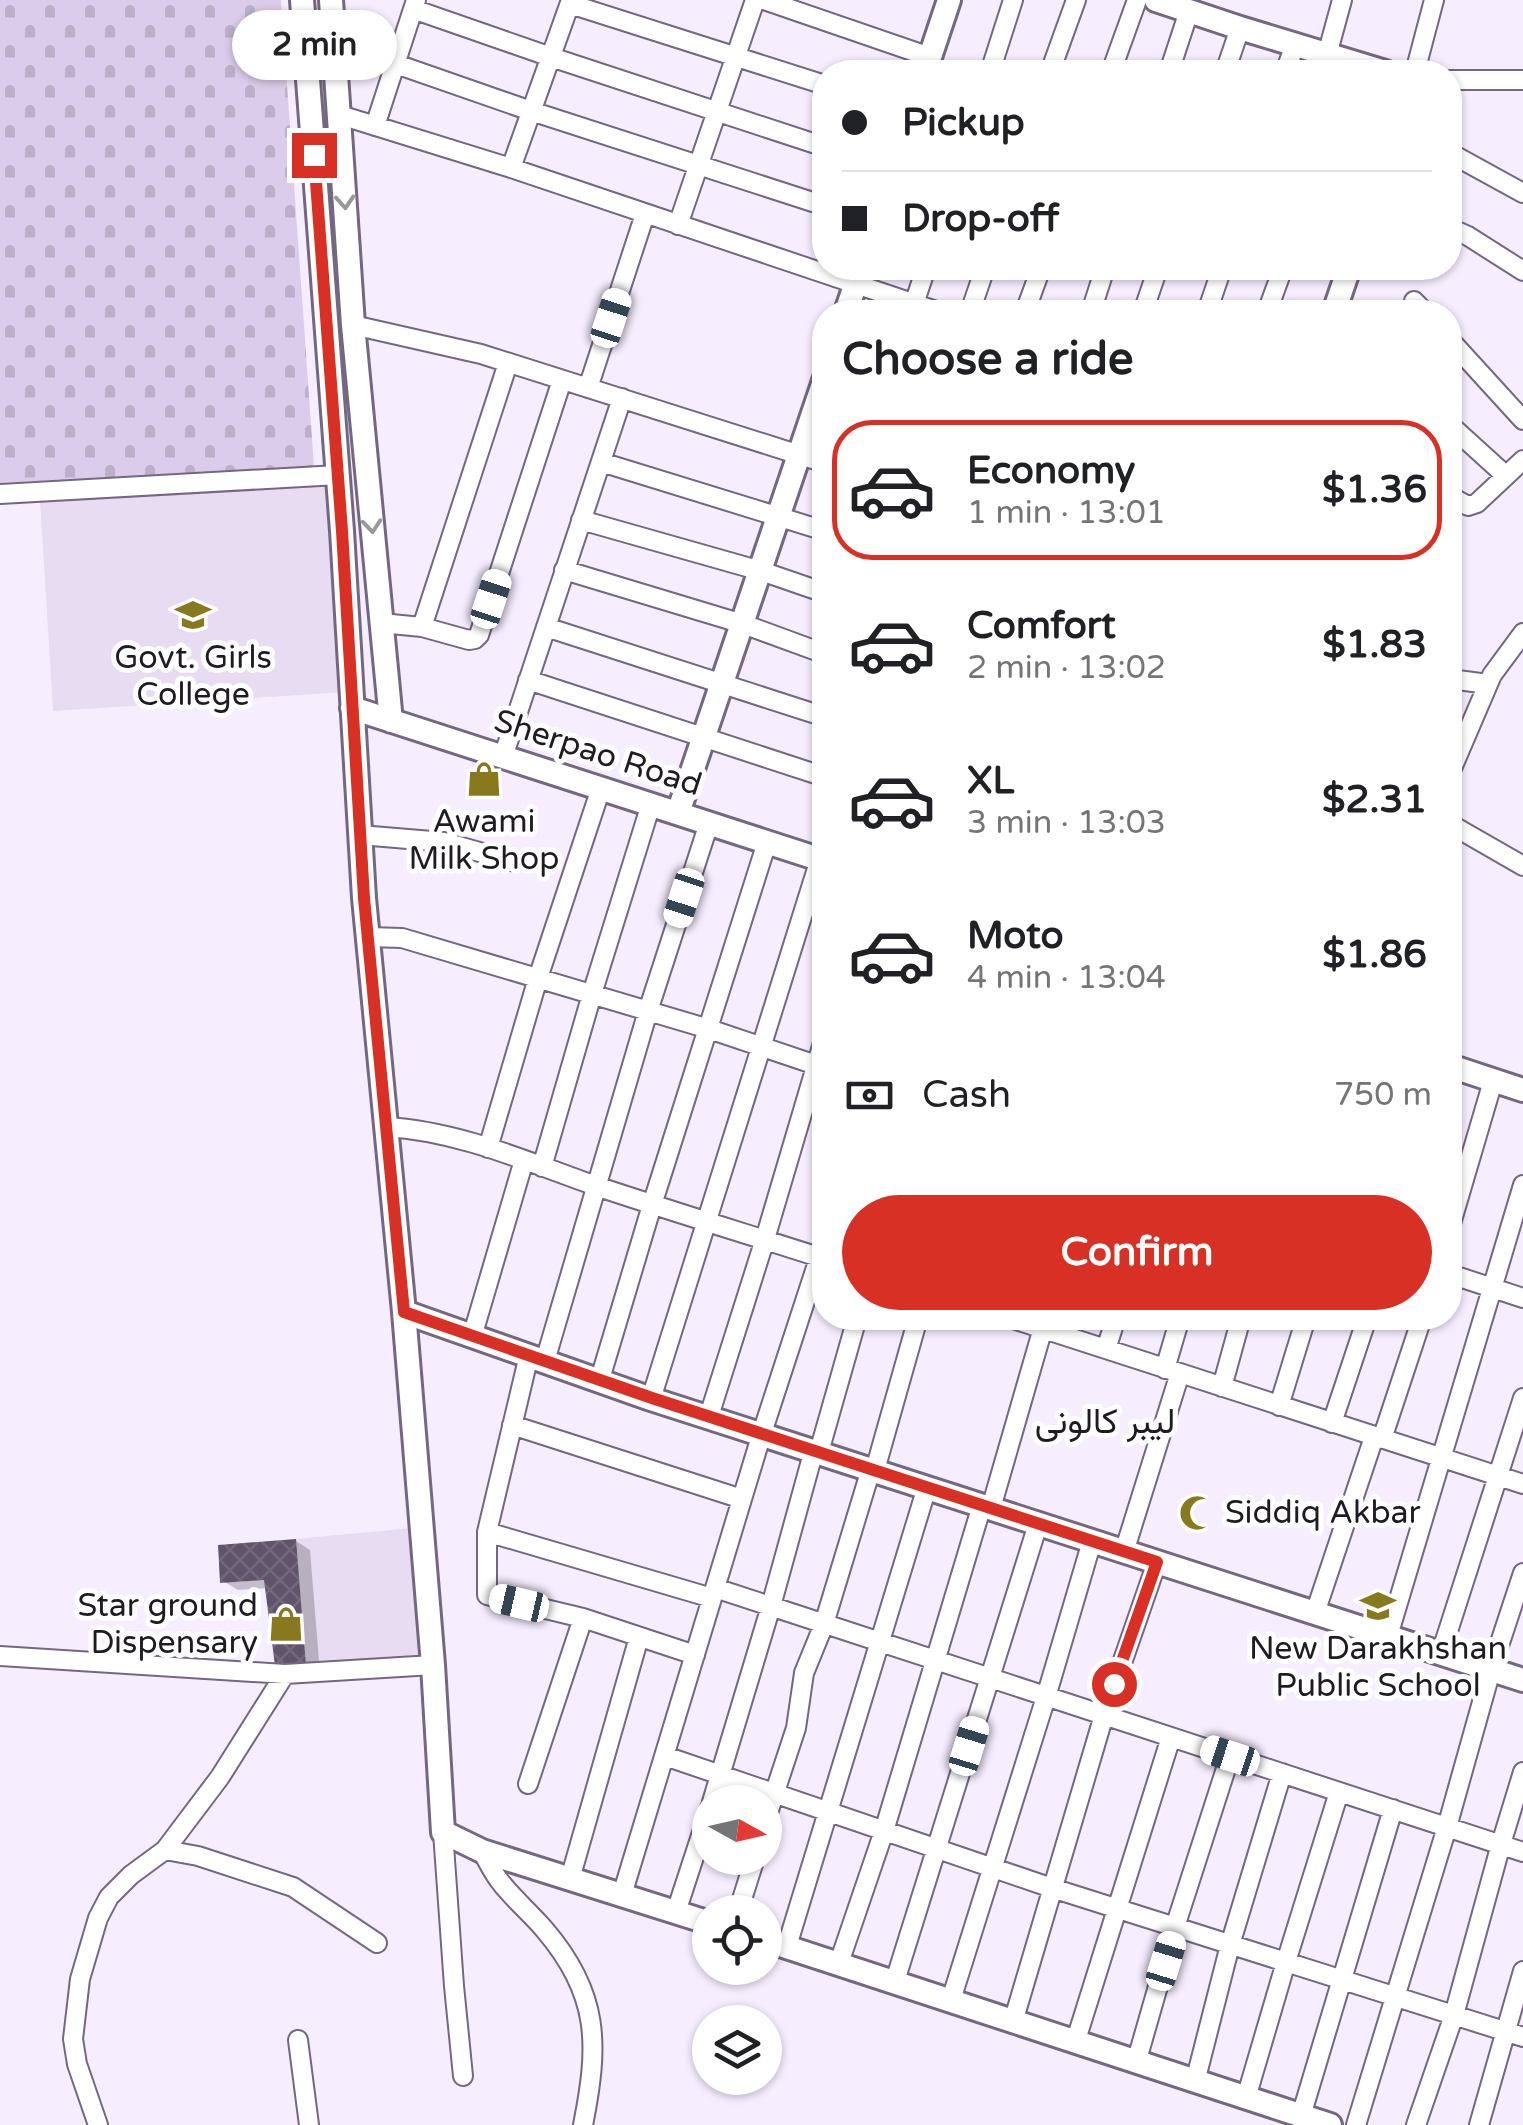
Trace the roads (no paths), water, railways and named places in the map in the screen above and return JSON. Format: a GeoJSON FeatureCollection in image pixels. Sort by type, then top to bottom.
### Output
{"type":"FeatureCollection","features":[{"type":"Feature","properties":{"kind":"street"},"geometry":{"type":"LineString","coordinates":[[302,0],[360,835],[404,1312],[463,2076]]}},
{"type":"Feature","properties":{"kind":"street"},"geometry":{"type":"LineString","coordinates":[[331,0],[353,324],[390,721]]}},
{"type":"Feature","properties":{"kind":"street"},"geometry":{"type":"LineString","coordinates":[[678,225],[756,0]]}},
{"type":"Feature","properties":{"kind":"street"},"geometry":{"type":"LineString","coordinates":[[764,0],[915,60]]}},
{"type":"Feature","properties":{"kind":"street"},"geometry":{"type":"LineString","coordinates":[[994,60],[1014,0]]}},
{"type":"Feature","properties":{"kind":"street"},"geometry":{"type":"LineString","coordinates":[[1054,60],[1076,0]]}},
{"type":"Feature","properties":{"kind":"street"},"geometry":{"type":"LineString","coordinates":[[1115,60],[1136,0]]}},
{"type":"Feature","properties":{"kind":"street"},"geometry":{"type":"LineString","coordinates":[[1156,0],[1332,60]]}},
{"type":"Feature","properties":{"kind":"street"},"geometry":{"type":"LineString","coordinates":[[1339,60],[1342,0]]}},
{"type":"Feature","properties":{"kind":"street"},"geometry":{"type":"LineString","coordinates":[[1418,60],[1434,0]]}},
{"type":"Feature","properties":{"kind":"street"},"geometry":{"type":"LineString","coordinates":[[929,60],[945,1]]}},
{"type":"Feature","properties":{"kind":"street"},"geometry":{"type":"LineString","coordinates":[[510,168],[570,2],[812,81]]}},
{"type":"Feature","properties":{"kind":"street"},"geometry":{"type":"LineString","coordinates":[[376,126],[415,4],[550,57],[812,143]]}},
{"type":"Feature","properties":{"kind":"street"},"geometry":{"type":"LineString","coordinates":[[1173,60],[1189,11]]}},
{"type":"Feature","properties":{"kind":"street"},"geometry":{"type":"LineString","coordinates":[[1229,60],[1240,28]]}},
{"type":"Feature","properties":{"kind":"street"},"geometry":{"type":"LineString","coordinates":[[1289,60],[1295,45]]}},
{"type":"Feature","properties":{"kind":"street"},"geometry":{"type":"LineString","coordinates":[[396,64],[812,202]]}},
{"type":"Feature","properties":{"kind":"street"},"geometry":{"type":"LineString","coordinates":[[1462,80],[1523,80]]}},
{"type":"Feature","properties":{"kind":"street"},"geometry":{"type":"LineString","coordinates":[[340,115],[678,225],[812,263]]}},
{"type":"Feature","properties":{"kind":"street"},"geometry":{"type":"LineString","coordinates":[[1462,160],[1523,193]]}},
{"type":"Feature","properties":{"kind":"street"},"geometry":{"type":"LineString","coordinates":[[588,388],[646,214]]}},
{"type":"Feature","properties":{"kind":"street"},"geometry":{"type":"LineString","coordinates":[[1462,233],[1523,270]]}},
{"type":"Feature","properties":{"kind":"street"},"geometry":{"type":"LineString","coordinates":[[866,280],[906,300]]}},
{"type":"Feature","properties":{"kind":"street"},"geometry":{"type":"LineString","coordinates":[[353,324],[508,363],[812,458]]}},
{"type":"Feature","properties":{"kind":"street"},"geometry":{"type":"LineString","coordinates":[[1462,353],[1523,420]]}},
{"type":"Feature","properties":{"kind":"street"},"geometry":{"type":"LineString","coordinates":[[422,628],[508,363]]}},
{"type":"Feature","properties":{"kind":"street"},"geometry":{"type":"LineString","coordinates":[[381,622],[469,640],[479,635],[562,380]]}},
{"type":"Feature","properties":{"kind":"street"},"geometry":{"type":"LineString","coordinates":[[503,756],[622,398]]}},
{"type":"Feature","properties":{"kind":"street"},"geometry":{"type":"LineString","coordinates":[[678,813],[812,418]]}},
{"type":"Feature","properties":{"kind":"street"},"geometry":{"type":"LineString","coordinates":[[1462,436],[1505,475]]}},
{"type":"Feature","properties":{"kind":"street"},"geometry":{"type":"LineString","coordinates":[[1462,501],[1472,506],[1523,460]]}},
{"type":"Feature","properties":{"kind":"street"},"geometry":{"type":"LineString","coordinates":[[600,462],[812,527]]}},
{"type":"Feature","properties":{"kind":"street"},"geometry":{"type":"LineString","coordinates":[[0,494],[338,475]]}},
{"type":"Feature","properties":{"kind":"street"},"geometry":{"type":"LineString","coordinates":[[581,520],[812,588]]}},
{"type":"Feature","properties":{"kind":"street"},"geometry":{"type":"LineString","coordinates":[[564,570],[812,649]]}},
{"type":"Feature","properties":{"kind":"street"},"geometry":{"type":"LineString","coordinates":[[546,627],[812,713]]}},
{"type":"Feature","properties":{"kind":"street"},"geometry":{"type":"LineString","coordinates":[[1462,745],[1492,675],[1523,634]]}},
{"type":"Feature","properties":{"kind":"street"},"geometry":{"type":"LineString","coordinates":[[528,680],[812,773]]}},
{"type":"Feature","properties":{"kind":"street"},"geometry":{"type":"LineString","coordinates":[[1462,681],[1488,684]]}},
{"type":"Feature","properties":{"kind":"street","name":"Sherpao Road"},"geometry":{"type":"LineString","coordinates":[[352,708],[812,856]]}},
{"type":"Feature","properties":{"kind":"street"},"geometry":{"type":"LineString","coordinates":[[488,1148],[600,788]]}},
{"type":"Feature","properties":{"kind":"street"},"geometry":{"type":"LineString","coordinates":[[542,1167],[651,804]]}},
{"type":"Feature","properties":{"kind":"street"},"geometry":{"type":"LineString","coordinates":[[695,1655],[583,1618],[487,1595],[487,1532],[512,1426],[597,1186],[708,823]]}},
{"type":"Feature","properties":{"kind":"street"},"geometry":{"type":"LineString","coordinates":[[1462,830],[1521,859]]}},
{"type":"Feature","properties":{"kind":"street"},"geometry":{"type":"LineString","coordinates":[[360,835],[444,842],[515,862]]}},
{"type":"Feature","properties":{"kind":"street"},"geometry":{"type":"LineString","coordinates":[[600,1379],[767,842]]}},
{"type":"Feature","properties":{"kind":"street"},"geometry":{"type":"LineString","coordinates":[[652,1398],[812,893]]}},
{"type":"Feature","properties":{"kind":"street"},"geometry":{"type":"LineString","coordinates":[[368,937],[402,938],[812,1063]]}},
{"type":"Feature","properties":{"kind":"street"},"geometry":{"type":"LineString","coordinates":[[1462,1070],[1523,1090]]}},
{"type":"Feature","properties":{"kind":"street"},"geometry":{"type":"LineString","coordinates":[[1462,1187],[1494,1080]]}},
{"type":"Feature","properties":{"kind":"street"},"geometry":{"type":"LineString","coordinates":[[709,1416],[812,1091]]}},
{"type":"Feature","properties":{"kind":"street"},"geometry":{"type":"LineString","coordinates":[[386,1127],[422,1129],[708,1222],[812,1250]]}},
{"type":"Feature","properties":{"kind":"street"},"geometry":{"type":"LineString","coordinates":[[472,1337],[524,1160]]}},
{"type":"Feature","properties":{"kind":"street"},"geometry":{"type":"LineString","coordinates":[[1388,1636],[1523,1185]]}},
{"type":"Feature","properties":{"kind":"street"},"geometry":{"type":"LineString","coordinates":[[1462,1278],[1523,1298]]}},
{"type":"Feature","properties":{"kind":"street"},"geometry":{"type":"LineString","coordinates":[[622,1895],[762,1433],[812,1285]]}},
{"type":"Feature","properties":{"kind":"street"},"geometry":{"type":"LineString","coordinates":[[404,1312],[652,1398],[1523,1680]]}},
{"type":"Feature","properties":{"kind":"street"},"geometry":{"type":"LineString","coordinates":[[718,1785],[853,1330]]}},
{"type":"Feature","properties":{"kind":"street"},"geometry":{"type":"LineString","coordinates":[[777,1785],[796,1728],[804,1673],[824,1624],[914,1330]]}},
{"type":"Feature","properties":{"kind":"street"},"geometry":{"type":"LineString","coordinates":[[838,1963],[1043,1330]]}},
{"type":"Feature","properties":{"kind":"street"},"geometry":{"type":"LineString","coordinates":[[1061,1330],[1106,1349],[1523,1484]]}},
{"type":"Feature","properties":{"kind":"street"},"geometry":{"type":"LineString","coordinates":[[1106,1349],[1112,1330]]}},
{"type":"Feature","properties":{"kind":"street"},"geometry":{"type":"LineString","coordinates":[[1124,1552],[1172,1371],[1178,1330]]}},
{"type":"Feature","properties":{"kind":"street"},"geometry":{"type":"LineString","coordinates":[[1222,1387],[1238,1330]]}},
{"type":"Feature","properties":{"kind":"street"},"geometry":{"type":"LineString","coordinates":[[1279,1406],[1302,1330]]}},
{"type":"Feature","properties":{"kind":"street"},"geometry":{"type":"LineString","coordinates":[[1332,1423],[1363,1330]]}},
{"type":"Feature","properties":{"kind":"street"},"geometry":{"type":"LineString","coordinates":[[1315,1613],[1418,1330]]}},
{"type":"Feature","properties":{"kind":"street"},"geometry":{"type":"LineString","coordinates":[[1441,1653],[1523,1398]]}},
{"type":"Feature","properties":{"kind":"street"},"geometry":{"type":"LineString","coordinates":[[512,1426],[742,1499]]}},
{"type":"Feature","properties":{"kind":"street"},"geometry":{"type":"LineString","coordinates":[[782,1928],[829,1812],[927,1487]]}},
{"type":"Feature","properties":{"kind":"street"},"geometry":{"type":"LineString","coordinates":[[896,1982],[1038,1524]]}},
{"type":"Feature","properties":{"kind":"street"},"geometry":{"type":"LineString","coordinates":[[487,1532],[771,1606],[1523,1852]]}},
{"type":"Feature","properties":{"kind":"street"},"geometry":{"type":"LineString","coordinates":[[951,2000],[1092,1541]]}},
{"type":"Feature","properties":{"kind":"street"},"geometry":{"type":"LineString","coordinates":[[1013,2022],[1104,1715],[1157,1562]]}},
{"type":"Feature","properties":{"kind":"street"},"geometry":{"type":"LineString","coordinates":[[1356,2125],[1523,1573]]}},
{"type":"Feature","properties":{"kind":"street"},"geometry":{"type":"LineString","coordinates":[[528,1784],[583,1618]]}},
{"type":"Feature","properties":{"kind":"street"},"geometry":{"type":"LineString","coordinates":[[570,1879],[639,1636]]}},
{"type":"Feature","properties":{"kind":"street"},"geometry":{"type":"LineString","coordinates":[[0,1656],[285,1674],[433,1664]]}},
{"type":"Feature","properties":{"kind":"street"},"geometry":{"type":"LineString","coordinates":[[98,2125],[77,2064],[73,2039],[80,1979],[98,1918],[109,1897],[165,1850],[220,1777],[285,1674]]}},
{"type":"Feature","properties":{"kind":"street"},"geometry":{"type":"LineString","coordinates":[[1075,2042],[1170,1737]]}},
{"type":"Feature","properties":{"kind":"street"},"geometry":{"type":"LineString","coordinates":[[664,1756],[750,1785]]}},
{"type":"Feature","properties":{"kind":"street"},"geometry":{"type":"LineString","coordinates":[[1136,2063],[1230,1756]]}},
{"type":"Feature","properties":{"kind":"street"},"geometry":{"type":"LineString","coordinates":[[1416,2125],[1454,2014],[1523,1772]]}},
{"type":"Feature","properties":{"kind":"street"},"geometry":{"type":"LineString","coordinates":[[1196,2082],[1230,1944],[1282,1773]]}},
{"type":"Feature","properties":{"kind":"street"},"geometry":{"type":"LineString","coordinates":[[1246,2098],[1339,1792]]}},
{"type":"Feature","properties":{"kind":"street"},"geometry":{"type":"LineString","coordinates":[[782,1796],[1052,1888],[1514,2034]]}},
{"type":"Feature","properties":{"kind":"street"},"geometry":{"type":"LineString","coordinates":[[1301,2116],[1393,1810]]}},
{"type":"Feature","properties":{"kind":"street"},"geometry":{"type":"LineString","coordinates":[[443,1832],[482,1851],[692,1917]]}},
{"type":"Feature","properties":{"kind":"street"},"geometry":{"type":"LineString","coordinates":[[165,1850],[198,1856],[293,1887],[377,1943]]}},
{"type":"Feature","properties":{"kind":"street"},"geometry":{"type":"LineString","coordinates":[[482,1851],[499,1882],[561,1951],[587,1998],[593,2058],[583,2125]]}},
{"type":"Feature","properties":{"kind":"street"},"geometry":{"type":"LineString","coordinates":[[676,1912],[692,1863]]}},
{"type":"Feature","properties":{"kind":"street"},"geometry":{"type":"LineString","coordinates":[[782,1945],[1330,2125]]}},
{"type":"Feature","properties":{"kind":"street"},"geometry":{"type":"LineString","coordinates":[[1479,2125],[1514,2034],[1523,1971]]}},
{"type":"Feature","properties":{"kind":"street"},"geometry":{"type":"LineString","coordinates":[[298,2040],[308,2125]]}},
{"type":"Feature","properties":{"kind":"place","name":"Govt. Girls College"},"geometry":{"type":"Point","coordinates":[193,615]}},
{"type":"Feature","properties":{"kind":"place","name":"Awami Milk Shop"},"geometry":{"type":"Point","coordinates":[484,779]}},
{"type":"Feature","properties":{"kind":"place","name":"Siddiq Akbar"},"geometry":{"type":"Point","coordinates":[1197,1513]}},
{"type":"Feature","properties":{"kind":"place","name":"New Darakhshan Public School"},"geometry":{"type":"Point","coordinates":[1378,1606]}},
{"type":"Feature","properties":{"kind":"place","name":"Star ground Dispensary"},"geometry":{"type":"Point","coordinates":[286,1624]}},
{"type":"Feature","properties":{"kind":"district","name":"لیبر کالونی"},"geometry":{"type":"Point","coordinates":[1105,1422]}}]}
